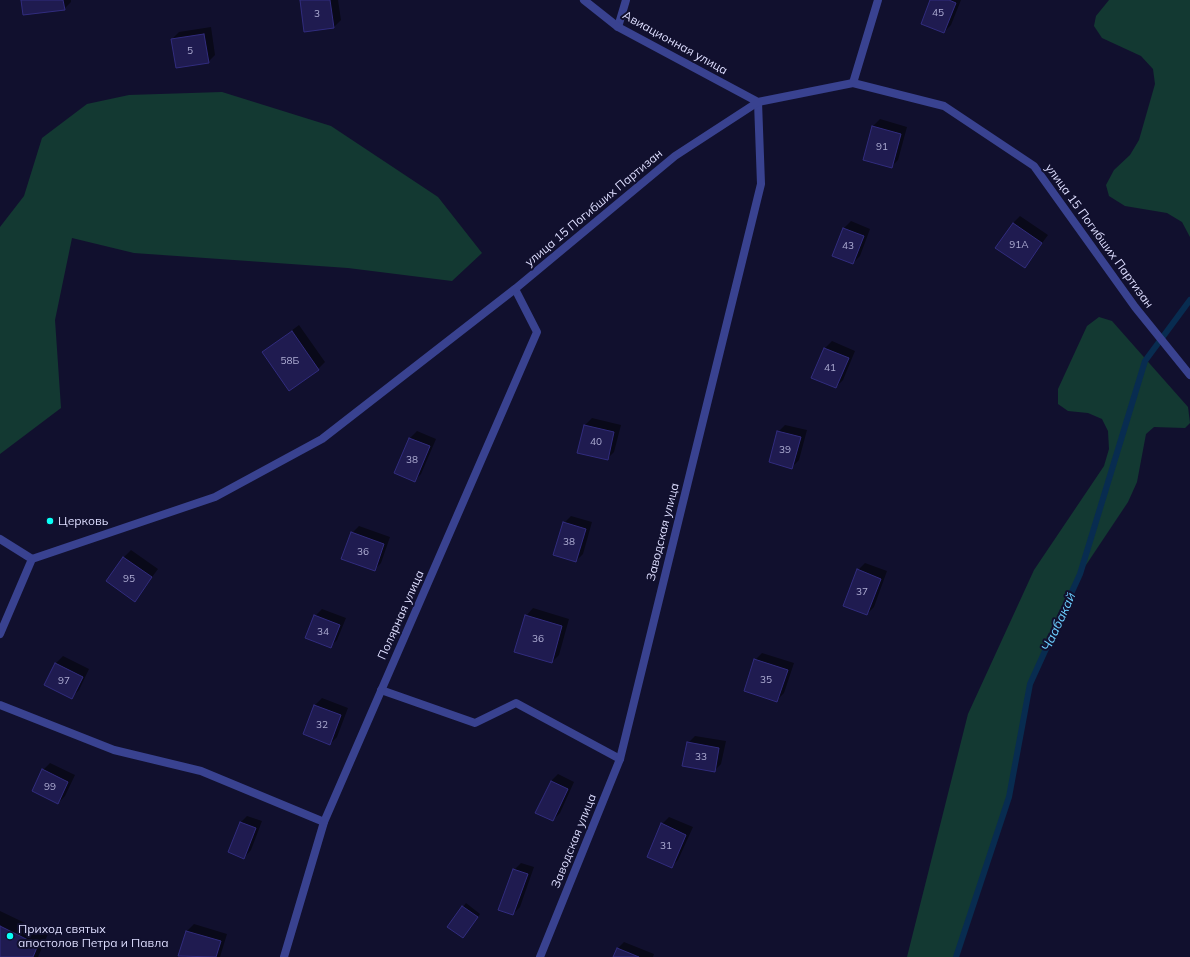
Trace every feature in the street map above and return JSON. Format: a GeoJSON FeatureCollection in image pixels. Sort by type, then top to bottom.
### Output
{"type":"FeatureCollection","features":[{"type":"Feature","properties":{"kind":"street","name":"Авиационная улица"},"geometry":{"type":"LineString","coordinates":[[584,0],[618,27],[758,102]]}},
{"type":"Feature","properties":{"kind":"street"},"geometry":{"type":"LineString","coordinates":[[618,27],[626,0]]}},
{"type":"Feature","properties":{"kind":"street"},"geometry":{"type":"LineString","coordinates":[[853,84],[878,0]]}},
{"type":"Feature","properties":{"kind":"street","name":"улица 15 Погибших Партизан"},"geometry":{"type":"LineString","coordinates":[[32,559],[215,497],[322,439],[515,289],[676,156],[758,102],[853,84],[944,106],[1034,166],[1135,307],[1190,376]]}},
{"type":"Feature","properties":{"kind":"street","name":"Заводская улица"},"geometry":{"type":"LineString","coordinates":[[540,957],[620,759],[761,184],[758,102]]}},
{"type":"Feature","properties":{"kind":"street","name":"Полярная улица"},"geometry":{"type":"LineString","coordinates":[[284,957],[324,822],[537,332],[515,289]]}},
{"type":"Feature","properties":{"kind":"street"},"geometry":{"type":"LineString","coordinates":[[0,539],[32,559],[0,634]]}},
{"type":"Feature","properties":{"kind":"street"},"geometry":{"type":"LineString","coordinates":[[381,690],[475,723],[516,703],[620,759]]}},
{"type":"Feature","properties":{"kind":"street"},"geometry":{"type":"LineString","coordinates":[[0,705],[114,750],[201,771],[324,822]]}},
{"type":"Feature","properties":{"kind":"green space"},"geometry":{"type":"Polygon","coordinates":[[[1109,0],[1190,0],[1190,237],[1182,222],[1167,213],[1125,206],[1109,196],[1106,185],[1114,170],[1130,155],[1139,140],[1155,84],[1153,69],[1141,56],[1102,38],[1094,26],[1096,16],[1109,0]]]}},
{"type":"Feature","properties":{"kind":"green space"},"geometry":{"type":"Polygon","coordinates":[[[222,92],[331,126],[438,197],[482,253],[452,281],[348,268],[134,253],[72,238],[55,320],[61,408],[0,454],[0,227],[24,196],[42,138],[87,104],[129,95],[222,92]]]}},
{"type":"Feature","properties":{"kind":"green space"},"geometry":{"type":"Polygon","coordinates":[[[1099,317],[1112,321],[1188,407],[1190,423],[1185,428],[1154,427],[1146,434],[1137,482],[1128,502],[1080,574],[1030,684],[1009,797],[956,957],[907,957],[968,714],[1034,570],[1104,466],[1109,449],[1108,431],[1102,419],[1088,413],[1068,411],[1058,404],[1058,389],[1087,326],[1099,317]]]}},
{"type":"Feature","properties":{"kind":"building"},"geometry":{"type":"Polygon","coordinates":[[[21,0],[63,0],[65,10],[23,15],[21,0]]]}},
{"type":"Feature","properties":{"kind":"building"},"geometry":{"type":"Polygon","coordinates":[[[300,0],[330,0],[334,28],[304,32],[300,0]]]}},
{"type":"Feature","properties":{"kind":"building"},"geometry":{"type":"Polygon","coordinates":[[[930,0],[949,0],[956,3],[944,33],[921,24],[930,0]]]}},
{"type":"Feature","properties":{"kind":"building"},"geometry":{"type":"Polygon","coordinates":[[[204,34],[209,63],[176,68],[171,39],[204,34]]]}},
{"type":"Feature","properties":{"kind":"building"},"geometry":{"type":"Polygon","coordinates":[[[872,126],[901,134],[892,168],[863,160],[872,126]]]}},
{"type":"Feature","properties":{"kind":"building"},"geometry":{"type":"Polygon","coordinates":[[[1013,223],[1042,243],[1025,268],[995,248],[1013,223]]]}},
{"type":"Feature","properties":{"kind":"building"},"geometry":{"type":"Polygon","coordinates":[[[843,228],[864,236],[853,264],[832,256],[843,228]]]}},
{"type":"Feature","properties":{"kind":"building"},"geometry":{"type":"Polygon","coordinates":[[[292,331],[319,370],[289,391],[262,352],[292,331]]]}},
{"type":"Feature","properties":{"kind":"building"},"geometry":{"type":"Polygon","coordinates":[[[824,348],[849,358],[836,388],[811,378],[824,348]]]}},
{"type":"Feature","properties":{"kind":"building"},"geometry":{"type":"Polygon","coordinates":[[[584,425],[614,432],[608,460],[577,453],[584,425]]]}},
{"type":"Feature","properties":{"kind":"building"},"geometry":{"type":"Polygon","coordinates":[[[777,431],[801,437],[792,469],[769,462],[777,431]]]}},
{"type":"Feature","properties":{"kind":"building"},"geometry":{"type":"Polygon","coordinates":[[[409,438],[430,446],[415,482],[394,473],[409,438]]]}},
{"type":"Feature","properties":{"kind":"building"},"geometry":{"type":"Polygon","coordinates":[[[563,522],[586,529],[576,562],[553,555],[563,522]]]}},
{"type":"Feature","properties":{"kind":"building"},"geometry":{"type":"Polygon","coordinates":[[[351,532],[384,544],[375,571],[341,559],[351,532]]]}},
{"type":"Feature","properties":{"kind":"building"},"geometry":{"type":"Polygon","coordinates":[[[123,557],[152,577],[135,602],[106,581],[123,557]]]}},
{"type":"Feature","properties":{"kind":"building"},"geometry":{"type":"Polygon","coordinates":[[[857,569],[881,579],[867,615],[843,606],[857,569]]]}},
{"type":"Feature","properties":{"kind":"building"},"geometry":{"type":"Polygon","coordinates":[[[314,615],[340,625],[331,648],[305,638],[314,615]]]}},
{"type":"Feature","properties":{"kind":"building"},"geometry":{"type":"Polygon","coordinates":[[[525,615],[562,626],[552,663],[514,652],[525,615]]]}},
{"type":"Feature","properties":{"kind":"building"},"geometry":{"type":"Polygon","coordinates":[[[754,659],[788,670],[777,702],[744,691],[754,659]]]}},
{"type":"Feature","properties":{"kind":"building"},"geometry":{"type":"Polygon","coordinates":[[[55,663],[83,677],[72,699],[44,685],[55,663]]]}},
{"type":"Feature","properties":{"kind":"building"},"geometry":{"type":"Polygon","coordinates":[[[314,705],[341,715],[330,745],[303,734],[314,705]]]}},
{"type":"Feature","properties":{"kind":"building"},"geometry":{"type":"Polygon","coordinates":[[[687,742],[719,748],[715,772],[682,766],[687,742]]]}},
{"type":"Feature","properties":{"kind":"building"},"geometry":{"type":"Polygon","coordinates":[[[42,769],[68,782],[58,804],[32,791],[42,769]]]}},
{"type":"Feature","properties":{"kind":"building"},"geometry":{"type":"Polygon","coordinates":[[[551,781],[568,789],[553,821],[535,813],[551,781]]]}},
{"type":"Feature","properties":{"kind":"building"},"geometry":{"type":"Polygon","coordinates":[[[240,822],[256,828],[244,859],[228,852],[240,822]]]}},
{"type":"Feature","properties":{"kind":"building"},"geometry":{"type":"Polygon","coordinates":[[[661,823],[686,835],[672,868],[647,857],[661,823]]]}},
{"type":"Feature","properties":{"kind":"building"},"geometry":{"type":"Polygon","coordinates":[[[513,869],[528,874],[513,915],[498,910],[513,869]]]}},
{"type":"Feature","properties":{"kind":"building"},"geometry":{"type":"Polygon","coordinates":[[[462,906],[478,917],[463,938],[447,927],[462,906]]]}},
{"type":"Feature","properties":{"kind":"building","name":"Приход святых апостолов Петра и Павла"},"geometry":{"type":"Polygon","coordinates":[[[0,926],[38,945],[33,957],[0,957],[0,926]]]}},
{"type":"Feature","properties":{"kind":"building"},"geometry":{"type":"Polygon","coordinates":[[[186,931],[221,941],[216,957],[178,956],[186,931]]]}},
{"type":"Feature","properties":{"kind":"building"},"geometry":{"type":"Polygon","coordinates":[[[617,948],[639,957],[613,957],[617,948]]]}},
{"type":"Feature","properties":{"kind":"waterway","name":"Чаабакай"},"geometry":{"type":"LineString","coordinates":[[956,957],[1009,797],[1030,684],[1080,574],[1145,361],[1190,300]]}},
{"type":"Feature","properties":{"kind":"place","name":"Церковь"},"geometry":{"type":"Point","coordinates":[50,521]}},
{"type":"Feature","properties":{"kind":"place","name":"Приход святых апостолов Петра и Павла"},"geometry":{"type":"Point","coordinates":[10,936]}}]}
